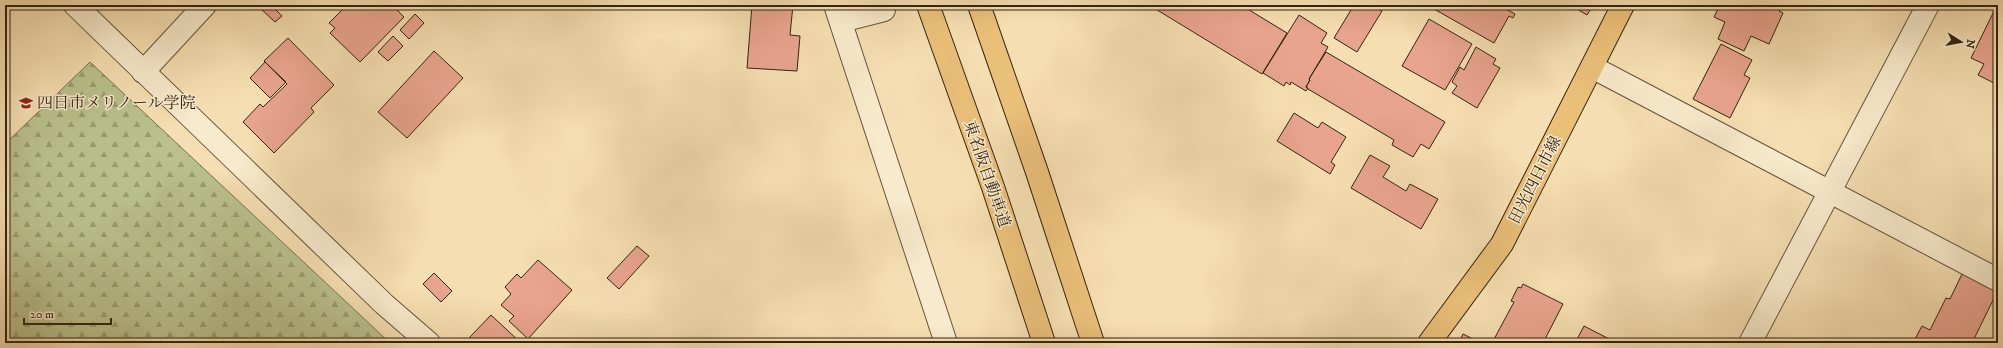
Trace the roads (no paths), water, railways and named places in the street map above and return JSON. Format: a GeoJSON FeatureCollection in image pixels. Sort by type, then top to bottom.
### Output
{"type":"FeatureCollection","features":[{"type":"Feature","properties":{"kind":"main road","name":"東名阪自動車道"},"geometry":{"type":"LineString","coordinates":[[928,5],[993,187],[1044,343]]}},
{"type":"Feature","properties":{"kind":"main road"},"geometry":{"type":"LineString","coordinates":[[979,5],[1037,172],[1093,343]]}},
{"type":"Feature","properties":{"kind":"main road","name":"田光四日市線"},"geometry":{"type":"LineString","coordinates":[[1429,343],[1502,244],[1623,5]]}},
{"type":"Feature","properties":{"kind":"street"},"geometry":{"type":"LineString","coordinates":[[75,5],[384,304],[429,343]]}},
{"type":"Feature","properties":{"kind":"street"},"geometry":{"type":"LineString","coordinates":[[143,72],[205,5]]}},
{"type":"Feature","properties":{"kind":"street"},"geometry":{"type":"LineString","coordinates":[[1750,343],[1928,5]]}},
{"type":"Feature","properties":{"kind":"street"},"geometry":{"type":"LineString","coordinates":[[884,10],[838,13],[946,343]]}},
{"type":"Feature","properties":{"kind":"street"},"geometry":{"type":"LineString","coordinates":[[1592,67],[1998,280]]}},
{"type":"Feature","properties":{"kind":"place","name":"四日市メリノール学院"},"geometry":{"type":"Point","coordinates":[26,103]}}]}
